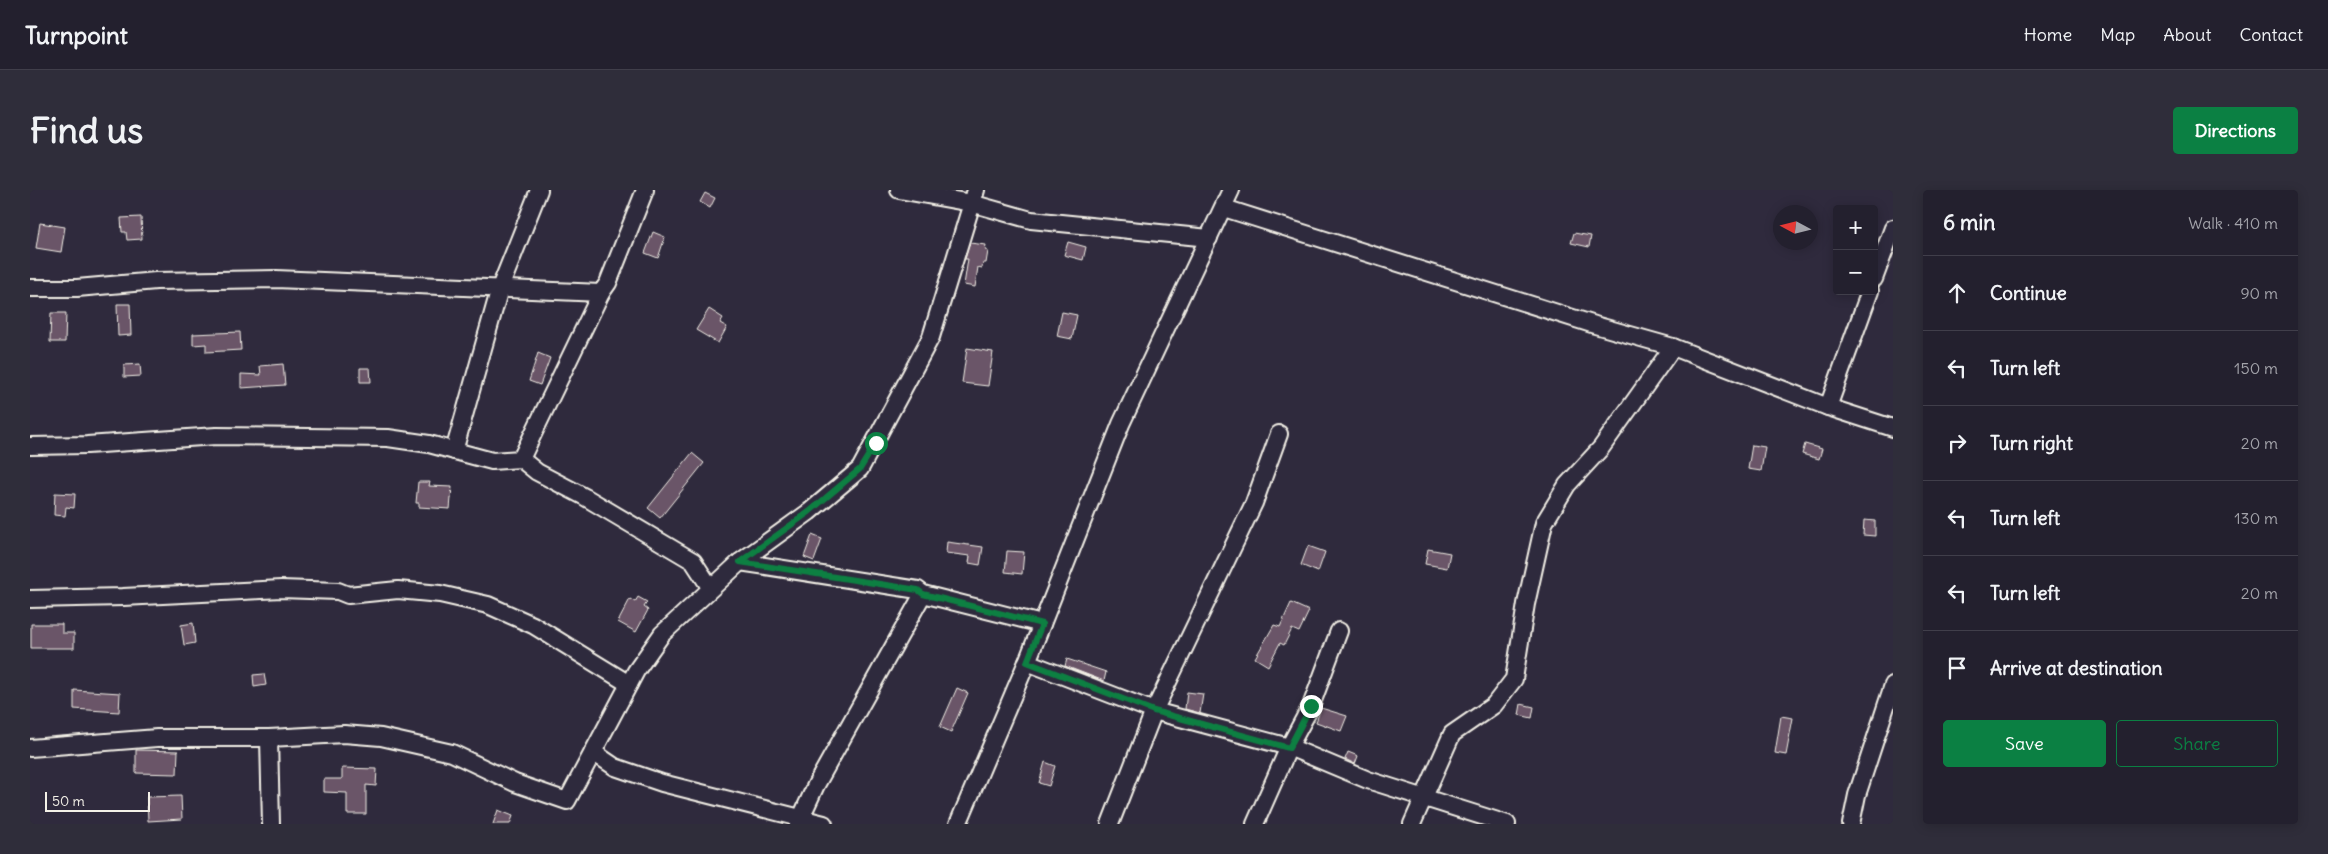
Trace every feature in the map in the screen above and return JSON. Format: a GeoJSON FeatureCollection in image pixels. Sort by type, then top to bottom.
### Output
{"type":"FeatureCollection","features":[{"type":"Feature","properties":{"kind":"street"},"geometry":{"type":"LineString","coordinates":[[454,451],[500,288],[539,190]]}},
{"type":"Feature","properties":{"kind":"street"},"geometry":{"type":"LineString","coordinates":[[521,459],[608,282],[645,190]]}},
{"type":"Feature","properties":{"kind":"street"},"geometry":{"type":"LineString","coordinates":[[899,190],[973,197],[1031,220],[1209,238]]}},
{"type":"Feature","properties":{"kind":"street"},"geometry":{"type":"LineString","coordinates":[[958,824],[1027,662],[1121,424],[1231,190]]}},
{"type":"Feature","properties":{"kind":"street"},"geometry":{"type":"LineString","coordinates":[[30,748],[157,738],[269,738],[344,734],[380,737],[452,753],[515,783],[566,801],[647,652],[662,634],[710,587],[740,562],[809,512],[860,469],[931,336],[973,197]]}},
{"type":"Feature","properties":{"kind":"street"},"geometry":{"type":"LineString","coordinates":[[1224,208],[1595,325],[1673,347],[1828,406],[1893,428]]}},
{"type":"Feature","properties":{"kind":"street"},"geometry":{"type":"LineString","coordinates":[[1878,268],[1893,228]]}},
{"type":"Feature","properties":{"kind":"street"},"geometry":{"type":"LineString","coordinates":[[30,288],[77,288],[156,281],[276,279],[601,293]]}},
{"type":"Feature","properties":{"kind":"street"},"geometry":{"type":"LineString","coordinates":[[1828,406],[1869,295]]}},
{"type":"Feature","properties":{"kind":"street"},"geometry":{"type":"LineString","coordinates":[[1412,824],[1452,734],[1494,706],[1514,679],[1526,604],[1544,523],[1567,485],[1601,448],[1673,347]]}},
{"type":"Feature","properties":{"kind":"street"},"geometry":{"type":"LineString","coordinates":[[1110,824],[1154,711],[1254,503],[1279,434]]}},
{"type":"Feature","properties":{"kind":"street"},"geometry":{"type":"LineString","coordinates":[[30,446],[87,445],[216,436],[388,438],[429,444],[492,461],[521,459],[536,472],[585,497],[693,561],[710,587]]}},
{"type":"Feature","properties":{"kind":"street"},"geometry":{"type":"LineString","coordinates":[[740,562],[918,590],[923,594],[1042,624]]}},
{"type":"Feature","properties":{"kind":"street"},"geometry":{"type":"LineString","coordinates":[[30,598],[123,598],[281,589],[338,591],[348,595],[398,590],[440,594],[488,605],[533,625],[629,684]]}},
{"type":"Feature","properties":{"kind":"street"},"geometry":{"type":"LineString","coordinates":[[799,820],[821,776],[923,594]]}},
{"type":"Feature","properties":{"kind":"street"},"geometry":{"type":"LineString","coordinates":[[1255,824],[1289,748],[1311,706],[1339,631]]}},
{"type":"Feature","properties":{"kind":"street"},"geometry":{"type":"LineString","coordinates":[[1027,662],[1154,711],[1289,748],[1368,780],[1507,824]]}},
{"type":"Feature","properties":{"kind":"street"},"geometry":{"type":"LineString","coordinates":[[1851,824],[1857,795],[1893,685]]}},
{"type":"Feature","properties":{"kind":"street"},"geometry":{"type":"LineString","coordinates":[[269,738],[271,824]]}},
{"type":"Feature","properties":{"kind":"street"},"geometry":{"type":"LineString","coordinates":[[593,752],[615,767],[662,783],[799,820],[824,824]]}},
{"type":"Feature","properties":{"kind":"building"},"geometry":{"type":"Polygon","coordinates":[[[705,193],[715,198],[710,208],[700,202],[705,193]]]}},
{"type":"Feature","properties":{"kind":"building"},"geometry":{"type":"Polygon","coordinates":[[[141,217],[142,239],[127,240],[126,232],[122,232],[121,218],[141,217]]]}},
{"type":"Feature","properties":{"kind":"building"},"geometry":{"type":"Polygon","coordinates":[[[40,223],[65,227],[61,252],[36,248],[40,223]]]}},
{"type":"Feature","properties":{"kind":"building"},"geometry":{"type":"Polygon","coordinates":[[[653,232],[665,237],[658,258],[645,253],[653,232]]]}},
{"type":"Feature","properties":{"kind":"building"},"geometry":{"type":"Polygon","coordinates":[[[1574,233],[1591,236],[1589,247],[1571,243],[1574,233]]]}},
{"type":"Feature","properties":{"kind":"building"},"geometry":{"type":"Polygon","coordinates":[[[1068,242],[1086,247],[1083,260],[1064,255],[1068,242]]]}},
{"type":"Feature","properties":{"kind":"building"},"geometry":{"type":"Polygon","coordinates":[[[970,243],[986,245],[985,250],[988,251],[986,263],[983,263],[982,268],[978,267],[975,287],[964,285],[968,259],[965,259],[970,243]]]}},
{"type":"Feature","properties":{"kind":"building"},"geometry":{"type":"Polygon","coordinates":[[[117,304],[130,304],[131,335],[118,336],[117,304]]]}},
{"type":"Feature","properties":{"kind":"building"},"geometry":{"type":"Polygon","coordinates":[[[709,309],[723,318],[720,323],[727,327],[718,343],[696,330],[709,309]]]}},
{"type":"Feature","properties":{"kind":"building"},"geometry":{"type":"Polygon","coordinates":[[[1062,312],[1077,315],[1072,339],[1057,336],[1062,312]]]}},
{"type":"Feature","properties":{"kind":"building"},"geometry":{"type":"Polygon","coordinates":[[[51,313],[66,313],[65,342],[50,342],[51,313]]]}},
{"type":"Feature","properties":{"kind":"building"},"geometry":{"type":"Polygon","coordinates":[[[240,332],[241,350],[206,352],[206,344],[193,345],[193,334],[240,332]]]}},
{"type":"Feature","properties":{"kind":"building"},"geometry":{"type":"Polygon","coordinates":[[[967,348],[993,352],[988,386],[962,383],[967,348]]]}},
{"type":"Feature","properties":{"kind":"building"},"geometry":{"type":"Polygon","coordinates":[[[538,353],[550,358],[540,385],[529,381],[538,353]]]}},
{"type":"Feature","properties":{"kind":"building"},"geometry":{"type":"Polygon","coordinates":[[[140,364],[141,376],[124,377],[124,365],[140,364]]]}},
{"type":"Feature","properties":{"kind":"building"},"geometry":{"type":"Polygon","coordinates":[[[283,364],[285,385],[241,388],[241,374],[261,375],[260,366],[283,364]]]}},
{"type":"Feature","properties":{"kind":"building"},"geometry":{"type":"Polygon","coordinates":[[[360,368],[370,368],[371,382],[360,382],[360,368]]]}},
{"type":"Feature","properties":{"kind":"building"},"geometry":{"type":"Polygon","coordinates":[[[1805,444],[1822,449],[1819,459],[1802,454],[1805,444]]]}},
{"type":"Feature","properties":{"kind":"building"},"geometry":{"type":"Polygon","coordinates":[[[1752,445],[1765,447],[1761,471],[1748,469],[1752,445]]]}},
{"type":"Feature","properties":{"kind":"building"},"geometry":{"type":"Polygon","coordinates":[[[692,453],[704,463],[660,518],[648,508],[692,453]]]}},
{"type":"Feature","properties":{"kind":"building"},"geometry":{"type":"Polygon","coordinates":[[[418,482],[430,482],[429,486],[452,487],[450,509],[419,507],[419,503],[416,503],[418,482]]]}},
{"type":"Feature","properties":{"kind":"building"},"geometry":{"type":"Polygon","coordinates":[[[55,493],[75,494],[74,508],[66,507],[65,516],[54,515],[55,493]]]}},
{"type":"Feature","properties":{"kind":"building"},"geometry":{"type":"Polygon","coordinates":[[[1864,520],[1875,521],[1875,536],[1863,535],[1864,520]]]}},
{"type":"Feature","properties":{"kind":"building"},"geometry":{"type":"Polygon","coordinates":[[[812,535],[822,539],[814,561],[804,557],[812,535]]]}},
{"type":"Feature","properties":{"kind":"building"},"geometry":{"type":"Polygon","coordinates":[[[947,542],[983,547],[980,565],[969,563],[970,556],[946,553],[947,542]]]}},
{"type":"Feature","properties":{"kind":"building"},"geometry":{"type":"Polygon","coordinates":[[[1308,546],[1325,552],[1318,572],[1301,565],[1308,546]]]}},
{"type":"Feature","properties":{"kind":"building"},"geometry":{"type":"Polygon","coordinates":[[[1428,549],[1450,553],[1447,568],[1425,564],[1428,549]]]}},
{"type":"Feature","properties":{"kind":"building"},"geometry":{"type":"Polygon","coordinates":[[[1007,551],[1024,552],[1022,574],[1005,572],[1007,551]]]}},
{"type":"Feature","properties":{"kind":"building"},"geometry":{"type":"Polygon","coordinates":[[[638,597],[647,602],[644,607],[648,610],[636,632],[618,622],[630,599],[635,602],[638,597]]]}},
{"type":"Feature","properties":{"kind":"building"},"geometry":{"type":"Polygon","coordinates":[[[1291,603],[1309,611],[1299,632],[1292,629],[1284,645],[1280,643],[1268,666],[1255,658],[1274,625],[1280,627],[1291,603]]]}},
{"type":"Feature","properties":{"kind":"building"},"geometry":{"type":"Polygon","coordinates":[[[193,623],[195,643],[184,645],[181,625],[193,623]]]}},
{"type":"Feature","properties":{"kind":"building"},"geometry":{"type":"Polygon","coordinates":[[[31,624],[62,624],[62,633],[74,633],[74,648],[31,648],[31,624]]]}},
{"type":"Feature","properties":{"kind":"building"},"geometry":{"type":"Polygon","coordinates":[[[1067,659],[1106,672],[1104,681],[1065,666],[1067,659]]]}},
{"type":"Feature","properties":{"kind":"building"},"geometry":{"type":"Polygon","coordinates":[[[264,674],[266,685],[254,687],[253,675],[264,674]]]}},
{"type":"Feature","properties":{"kind":"building"},"geometry":{"type":"Polygon","coordinates":[[[957,688],[968,693],[951,732],[940,727],[957,688]]]}},
{"type":"Feature","properties":{"kind":"building"},"geometry":{"type":"Polygon","coordinates":[[[74,690],[120,693],[119,712],[74,709],[74,690]]]}},
{"type":"Feature","properties":{"kind":"building"},"geometry":{"type":"Polygon","coordinates":[[[1187,692],[1203,694],[1200,713],[1185,709],[1187,692]]]}},
{"type":"Feature","properties":{"kind":"building"},"geometry":{"type":"Polygon","coordinates":[[[1521,704],[1534,707],[1532,718],[1519,715],[1521,704]]]}},
{"type":"Feature","properties":{"kind":"building"},"geometry":{"type":"Polygon","coordinates":[[[1321,708],[1347,716],[1341,731],[1316,722],[1321,708]]]}},
{"type":"Feature","properties":{"kind":"building"},"geometry":{"type":"Polygon","coordinates":[[[1781,716],[1793,718],[1786,755],[1775,753],[1781,716]]]}},
{"type":"Feature","properties":{"kind":"building"},"geometry":{"type":"Polygon","coordinates":[[[136,750],[178,751],[177,774],[136,773],[136,750]]]}},
{"type":"Feature","properties":{"kind":"building"},"geometry":{"type":"Polygon","coordinates":[[[1348,752],[1358,756],[1355,764],[1345,759],[1348,752]]]}},
{"type":"Feature","properties":{"kind":"building"},"geometry":{"type":"Polygon","coordinates":[[[1045,762],[1055,766],[1049,786],[1039,783],[1045,762]]]}},
{"type":"Feature","properties":{"kind":"building"},"geometry":{"type":"Polygon","coordinates":[[[342,768],[377,769],[376,786],[366,785],[366,814],[347,814],[347,793],[324,792],[324,779],[342,779],[342,768]]]}},
{"type":"Feature","properties":{"kind":"building"},"geometry":{"type":"Polygon","coordinates":[[[181,796],[182,819],[148,821],[147,797],[181,796]]]}},
{"type":"Feature","properties":{"kind":"building"},"geometry":{"type":"Polygon","coordinates":[[[498,810],[513,816],[510,824],[493,824],[498,810]]]}},
{"type":"Feature","properties":{"kind":"route"},"geometry":{"type":"LineString","coordinates":[[876,443],[860,469],[809,512],[740,562],[918,590],[923,594],[1042,624],[1027,662],[1154,711],[1289,748],[1311,706]]}}]}
